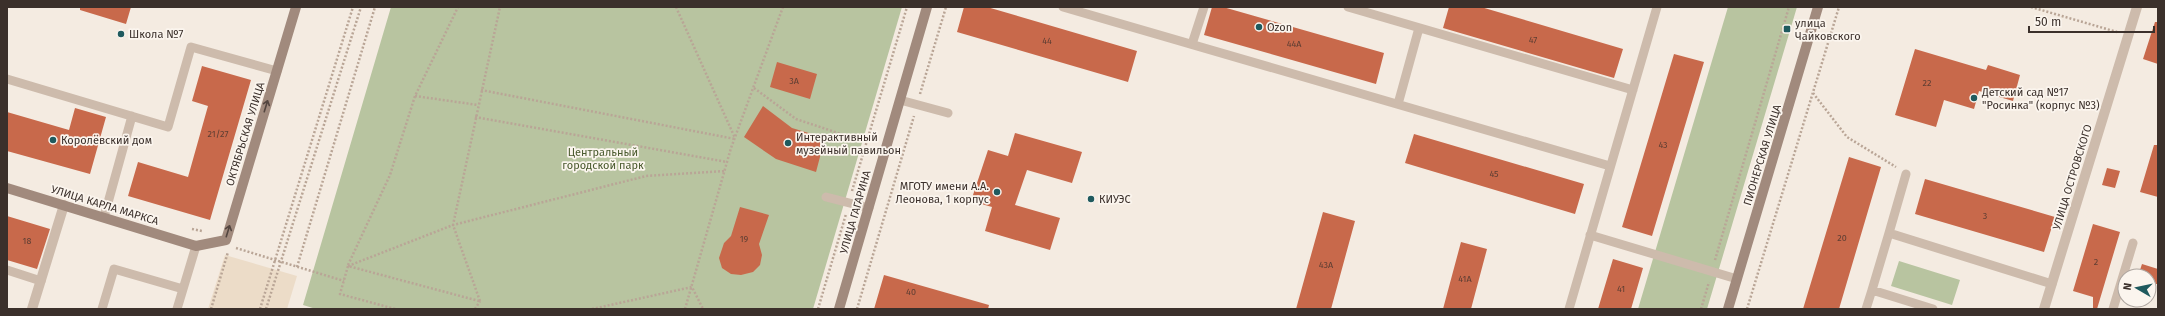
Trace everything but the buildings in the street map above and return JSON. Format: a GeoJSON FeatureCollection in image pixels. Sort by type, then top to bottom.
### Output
{"type":"FeatureCollection","features":[{"type":"Feature","properties":{"kind":"street","name":"ОКТЯБРЬСКАЯ УЛИЦА"},"geometry":{"type":"LineString","coordinates":[[196,246],[226,240],[296,7]]}},
{"type":"Feature","properties":{"kind":"street","name":"УЛИЦА ГАГАРИНА"},"geometry":{"type":"LineString","coordinates":[[839,309],[927,7]]}},
{"type":"Feature","properties":{"kind":"street","name":"ПИОНЕРСКАЯ УЛИЦА"},"geometry":{"type":"LineString","coordinates":[[1728,309],[1818,7]]}},
{"type":"Feature","properties":{"kind":"street","name":"УЛИЦА ОСТРОВСКОГО"},"geometry":{"type":"LineString","coordinates":[[2044,309],[2138,7]]}},
{"type":"Feature","properties":{"kind":"street","name":"УЛИЦА КАРЛА МАРКСА"},"geometry":{"type":"LineString","coordinates":[[7,188],[196,246]]}},
{"type":"Feature","properties":{"kind":"street"},"geometry":{"type":"LineString","coordinates":[[32,309],[64,205]]}},
{"type":"Feature","properties":{"kind":"lane"},"geometry":{"type":"LineString","coordinates":[[1063,7],[1610,166]]}},
{"type":"Feature","properties":{"kind":"lane"},"geometry":{"type":"LineString","coordinates":[[1192,44],[1204,7]]}},
{"type":"Feature","properties":{"kind":"lane"},"geometry":{"type":"LineString","coordinates":[[1348,7],[1633,90]]}},
{"type":"Feature","properties":{"kind":"lane"},"geometry":{"type":"LineString","coordinates":[[1569,309],[1657,7]]}},
{"type":"Feature","properties":{"kind":"lane"},"geometry":{"type":"LineString","coordinates":[[1398,104],[1419,28]]}},
{"type":"Feature","properties":{"kind":"lane"},"geometry":{"type":"LineString","coordinates":[[7,79],[168,126],[191,47],[277,71]]}},
{"type":"Feature","properties":{"kind":"lane"},"geometry":{"type":"LineString","coordinates":[[900,100],[948,113]]}},
{"type":"Feature","properties":{"kind":"lane"},"geometry":{"type":"LineString","coordinates":[[104,217],[132,116]]}},
{"type":"Feature","properties":{"kind":"lane"},"geometry":{"type":"LineString","coordinates":[[1866,309],[1906,174]]}},
{"type":"Feature","properties":{"kind":"lane"},"geometry":{"type":"LineString","coordinates":[[826,197],[869,208]]}},
{"type":"Feature","properties":{"kind":"lane"},"geometry":{"type":"LineString","coordinates":[[1889,233],[2052,284]]}},
{"type":"Feature","properties":{"kind":"lane"},"geometry":{"type":"LineString","coordinates":[[1590,235],[1712,273],[1737,279]]}},
{"type":"Feature","properties":{"kind":"lane"},"geometry":{"type":"LineString","coordinates":[[2113,309],[2133,243]]}},
{"type":"Feature","properties":{"kind":"lane"},"geometry":{"type":"LineString","coordinates":[[177,309],[196,246]]}},
{"type":"Feature","properties":{"kind":"lane"},"geometry":{"type":"LineString","coordinates":[[102,309],[114,269],[184,289]]}},
{"type":"Feature","properties":{"kind":"lane"},"geometry":{"type":"LineString","coordinates":[[7,270],[41,281]]}},
{"type":"Feature","properties":{"kind":"lane"},"geometry":{"type":"LineString","coordinates":[[1872,290],[1933,309]]}},
{"type":"Feature","properties":{"kind":"path"},"geometry":{"type":"LineString","coordinates":[[260,309],[353,7]]}},
{"type":"Feature","properties":{"kind":"path"},"geometry":{"type":"LineString","coordinates":[[266,309],[361,7]]}},
{"type":"Feature","properties":{"kind":"path"},"geometry":{"type":"LineString","coordinates":[[296,267],[375,7]]}},
{"type":"Feature","properties":{"kind":"path"},"geometry":{"type":"LineString","coordinates":[[394,309],[340,294],[348,266],[390,175],[415,96],[458,7]]}},
{"type":"Feature","properties":{"kind":"path"},"geometry":{"type":"LineString","coordinates":[[480,301],[452,225],[500,7]]}},
{"type":"Feature","properties":{"kind":"path"},"geometry":{"type":"LineString","coordinates":[[676,7],[735,139]]}},
{"type":"Feature","properties":{"kind":"path"},"geometry":{"type":"LineString","coordinates":[[685,309],[727,162],[783,7]]}},
{"type":"Feature","properties":{"kind":"path"},"geometry":{"type":"LineString","coordinates":[[818,309],[907,7]]}},
{"type":"Feature","properties":{"kind":"path"},"geometry":{"type":"LineString","coordinates":[[857,309],[946,7]]}},
{"type":"Feature","properties":{"kind":"path"},"geometry":{"type":"LineString","coordinates":[[1701,309],[1789,7]]}},
{"type":"Feature","properties":{"kind":"path"},"geometry":{"type":"LineString","coordinates":[[1747,309],[1840,7]]}},
{"type":"Feature","properties":{"kind":"path"},"geometry":{"type":"LineString","coordinates":[[2031,7],[2129,36]]}},
{"type":"Feature","properties":{"kind":"path"},"geometry":{"type":"LineString","coordinates":[[754,88],[796,119],[862,141]]}},
{"type":"Feature","properties":{"kind":"path"},"geometry":{"type":"LineString","coordinates":[[481,90],[735,139]]}},
{"type":"Feature","properties":{"kind":"path"},"geometry":{"type":"LineString","coordinates":[[1813,93],[1847,137],[1906,174]]}},
{"type":"Feature","properties":{"kind":"path"},"geometry":{"type":"LineString","coordinates":[[415,96],[478,105]]}},
{"type":"Feature","properties":{"kind":"path"},"geometry":{"type":"LineString","coordinates":[[475,117],[727,162]]}},
{"type":"Feature","properties":{"kind":"path"},"geometry":{"type":"LineString","coordinates":[[348,266],[452,225],[646,176],[725,171]]}},
{"type":"Feature","properties":{"kind":"path"},"geometry":{"type":"LineString","coordinates":[[211,309],[230,246],[344,281]]}},
{"type":"Feature","properties":{"kind":"path"},"geometry":{"type":"LineString","coordinates":[[348,266],[480,301]]}},
{"type":"Feature","properties":{"kind":"path"},"geometry":{"type":"LineString","coordinates":[[592,309],[692,287]]}},
{"type":"Feature","properties":{"kind":"path"},"geometry":{"type":"LineString","coordinates":[[692,287],[703,309]]}},
{"type":"Feature","properties":{"kind":"path"},"geometry":{"type":"LineString","coordinates":[[474,309],[480,301]]}},
{"type":"Feature","properties":{"kind":"green space","name":"Центральный городской парк"},"geometry":{"type":"Polygon","coordinates":[[[391,7],[902,7],[813,309],[316,309],[303,305],[391,7]]]}},
{"type":"Feature","properties":{"kind":"green space"},"geometry":{"type":"Polygon","coordinates":[[[1728,7],[1797,7],[1707,309],[1638,309],[1728,7]]]}},
{"type":"Feature","properties":{"kind":"green space"},"geometry":{"type":"Polygon","coordinates":[[[1899,261],[1960,280],[1952,305],[1891,286],[1899,261]]]}},
{"type":"Feature","properties":{"kind":"shaded area"},"geometry":{"type":"Polygon","coordinates":[[[225,255],[297,276],[287,309],[208,309],[225,255]]]}},
{"type":"Feature","properties":{"kind":"place","name":"Ozon"},"geometry":{"type":"Point","coordinates":[1259,27]}},
{"type":"Feature","properties":{"kind":"place","name":"улица Чайковского"},"geometry":{"type":"Point","coordinates":[1787,29]}},
{"type":"Feature","properties":{"kind":"place","name":"Школа №7"},"geometry":{"type":"Point","coordinates":[121,34]}},
{"type":"Feature","properties":{"kind":"place","name":"Детский сад №17 \"Росинка\" (корпус №3)"},"geometry":{"type":"Point","coordinates":[1974,98]}},
{"type":"Feature","properties":{"kind":"place","name":"Королёвский дом"},"geometry":{"type":"Point","coordinates":[53,140]}},
{"type":"Feature","properties":{"kind":"place","name":"Интерактивный музейный павильон"},"geometry":{"type":"Point","coordinates":[788,143]}},
{"type":"Feature","properties":{"kind":"place","name":"МГОТУ имени А.А. Леонова, 1 корпус"},"geometry":{"type":"Point","coordinates":[997,192]}},
{"type":"Feature","properties":{"kind":"place","name":"КИУЭС"},"geometry":{"type":"Point","coordinates":[1091,199]}}]}
